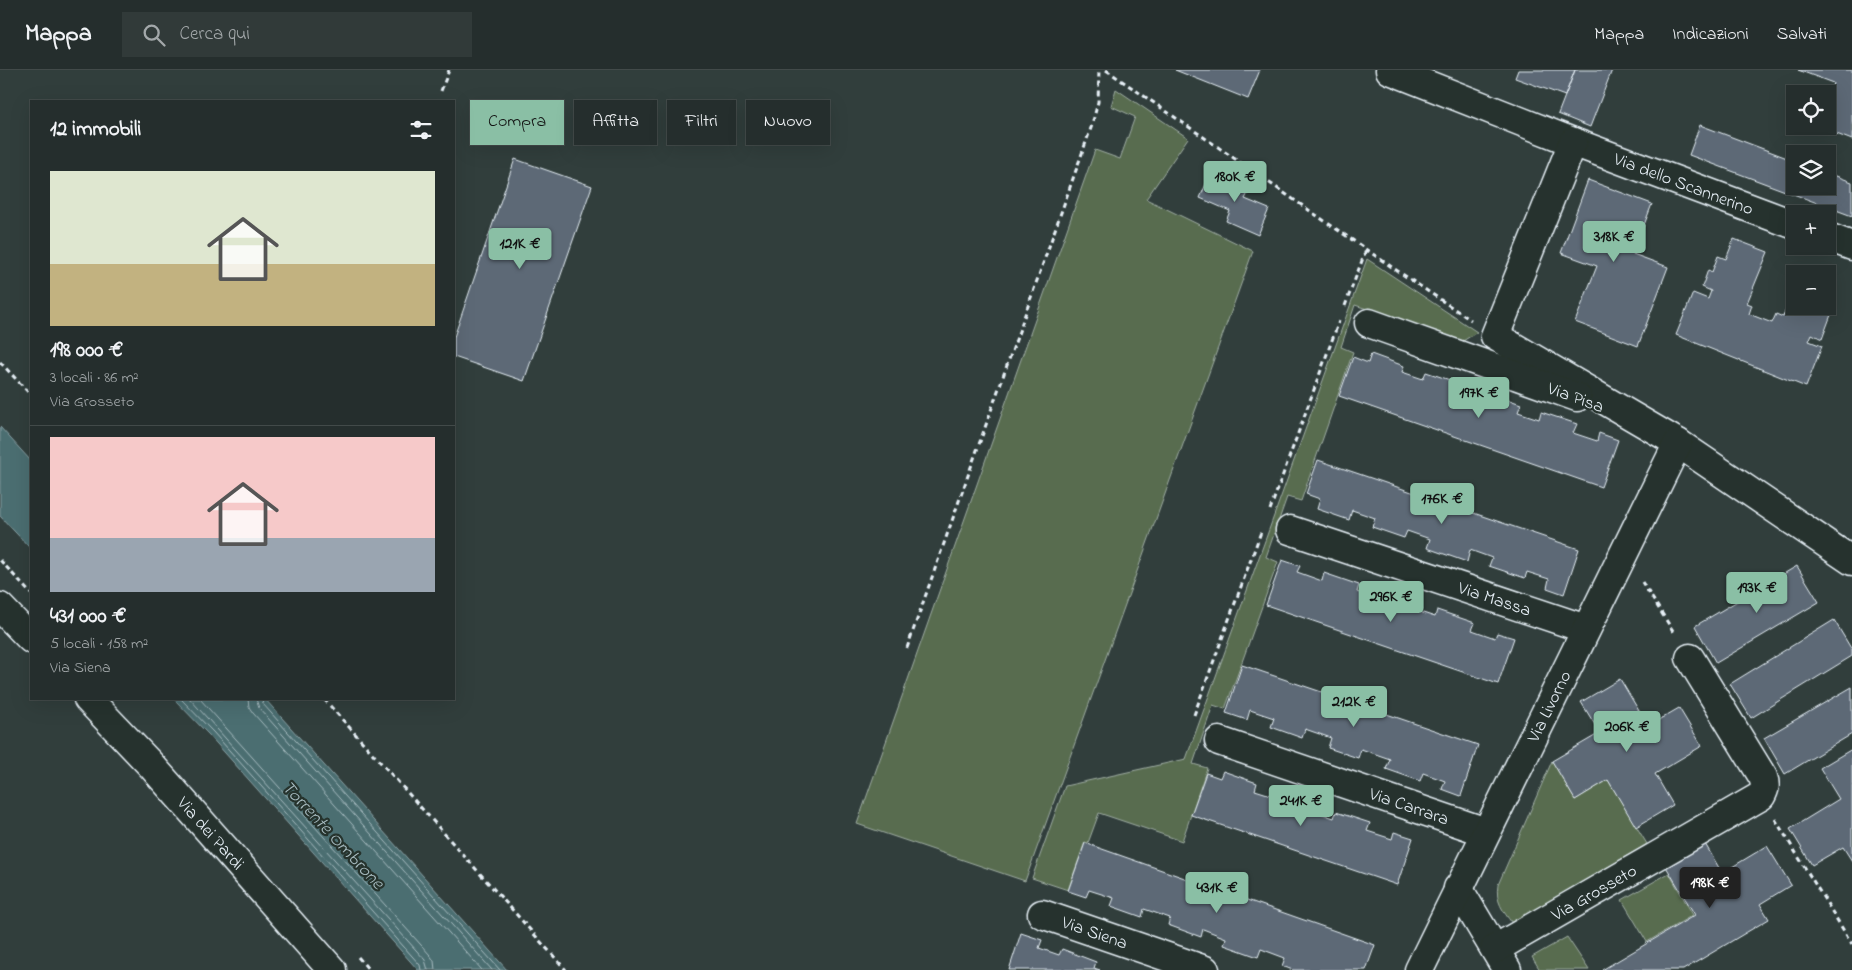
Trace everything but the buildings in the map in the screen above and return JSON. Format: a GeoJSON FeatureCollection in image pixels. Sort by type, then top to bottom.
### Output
{"type":"FeatureCollection","features":[{"type":"Feature","properties":{"kind":"street","name":"Via dello Scannerino"},"geometry":{"type":"LineString","coordinates":[[1390,70],[1573,142],[1786,221]]}},
{"type":"Feature","properties":{"kind":"street"},"geometry":{"type":"LineString","coordinates":[[1495,336],[1573,142]]}},
{"type":"Feature","properties":{"kind":"street"},"geometry":{"type":"LineString","coordinates":[[1836,240],[1852,246]]}},
{"type":"Feature","properties":{"kind":"street","name":"Via Pisa"},"geometry":{"type":"LineString","coordinates":[[1369,323],[1642,420]]}},
{"type":"Feature","properties":{"kind":"street","name":"Via Pisa"},"geometry":{"type":"LineString","coordinates":[[1495,336],[1642,420],[1852,562]]}},
{"type":"Feature","properties":{"kind":"street","name":"Via Livorno"},"geometry":{"type":"LineString","coordinates":[[1419,970],[1678,443]]}},
{"type":"Feature","properties":{"kind":"street","name":"Via Massa"},"geometry":{"type":"LineString","coordinates":[[1290,530],[1586,629]]}},
{"type":"Feature","properties":{"kind":"street"},"geometry":{"type":"LineString","coordinates":[[0,606],[30,638]]}},
{"type":"Feature","properties":{"kind":"street"},"geometry":{"type":"LineString","coordinates":[[1690,658],[1763,777],[1765,790],[1761,796]]}},
{"type":"Feature","properties":{"kind":"street","name":"Via dei Pardi"},"geometry":{"type":"LineString","coordinates":[[89,700],[151,765],[332,970]]}},
{"type":"Feature","properties":{"kind":"street","name":"Via Carrara"},"geometry":{"type":"LineString","coordinates":[[1219,741],[1486,832]]}},
{"type":"Feature","properties":{"kind":"street","name":"Via Grosseto"},"geometry":{"type":"LineString","coordinates":[[1501,959],[1761,796]]}},
{"type":"Feature","properties":{"kind":"street"},"geometry":{"type":"LineString","coordinates":[[1458,888],[1501,959]]}},
{"type":"Feature","properties":{"kind":"street","name":"Via Siena"},"geometry":{"type":"LineString","coordinates":[[1042,914],[1205,970]]}},
{"type":"Feature","properties":{"kind":"path"},"geometry":{"type":"LineString","coordinates":[[441,91],[449,70]]}},
{"type":"Feature","properties":{"kind":"path"},"geometry":{"type":"LineString","coordinates":[[907,648],[1092,126],[1098,102],[1099,70]]}},
{"type":"Feature","properties":{"kind":"path"},"geometry":{"type":"LineString","coordinates":[[1106,70],[1366,250],[1495,336]]}},
{"type":"Feature","properties":{"kind":"path"},"geometry":{"type":"LineString","coordinates":[[1270,510],[1366,250]]}},
{"type":"Feature","properties":{"kind":"path"},"geometry":{"type":"LineString","coordinates":[[0,362],[30,394]]}},
{"type":"Feature","properties":{"kind":"path"},"geometry":{"type":"LineString","coordinates":[[1194,715],[1263,529]]}},
{"type":"Feature","properties":{"kind":"path"},"geometry":{"type":"LineString","coordinates":[[1624,553],[1690,658]]}},
{"type":"Feature","properties":{"kind":"path"},"geometry":{"type":"LineString","coordinates":[[0,560],[30,593]]}},
{"type":"Feature","properties":{"kind":"path"},"geometry":{"type":"LineString","coordinates":[[325,700],[566,970]]}},
{"type":"Feature","properties":{"kind":"path"},"geometry":{"type":"LineString","coordinates":[[1761,796],[1852,944]]}},
{"type":"Feature","properties":{"kind":"green space"},"geometry":{"type":"Polygon","coordinates":[[[1116,89],[1188,138],[1146,199],[1253,251],[1025,881],[857,824],[1095,150],[1120,159],[1135,117],[1111,106],[1116,89]]]}},
{"type":"Feature","properties":{"kind":"green space"},"geometry":{"type":"Polygon","coordinates":[[[1367,259],[1477,332],[1463,341],[1355,305],[1341,347],[1353,352],[1301,501],[1287,497],[1266,557],[1278,562],[1225,709],[1213,705],[1193,764],[1207,768],[1182,841],[1099,813],[1088,843],[1085,842],[1068,890],[1032,878],[1065,786],[1186,759],[1367,259]]]}},
{"type":"Feature","properties":{"kind":"green space"},"geometry":{"type":"Polygon","coordinates":[[[1552,761],[1575,800],[1608,780],[1647,844],[1512,923],[1499,901],[1498,885],[1552,761]]]}},
{"type":"Feature","properties":{"kind":"green space"},"geometry":{"type":"Polygon","coordinates":[[[1669,873],[1693,915],[1647,942],[1622,900],[1669,873]]]}},
{"type":"Feature","properties":{"kind":"green space"},"geometry":{"type":"Polygon","coordinates":[[[1567,937],[1589,970],[1540,970],[1532,957],[1567,937]]]}},
{"type":"Feature","properties":{"kind":"water"},"geometry":{"type":"Polygon","coordinates":[[[0,427],[30,460],[30,548],[0,516],[0,427]]]}},
{"type":"Feature","properties":{"kind":"water","name":"Torrente Ombrone"},"geometry":{"type":"Polygon","coordinates":[[[175,700],[266,700],[507,970],[418,970],[209,735],[175,700]]]}}]}
